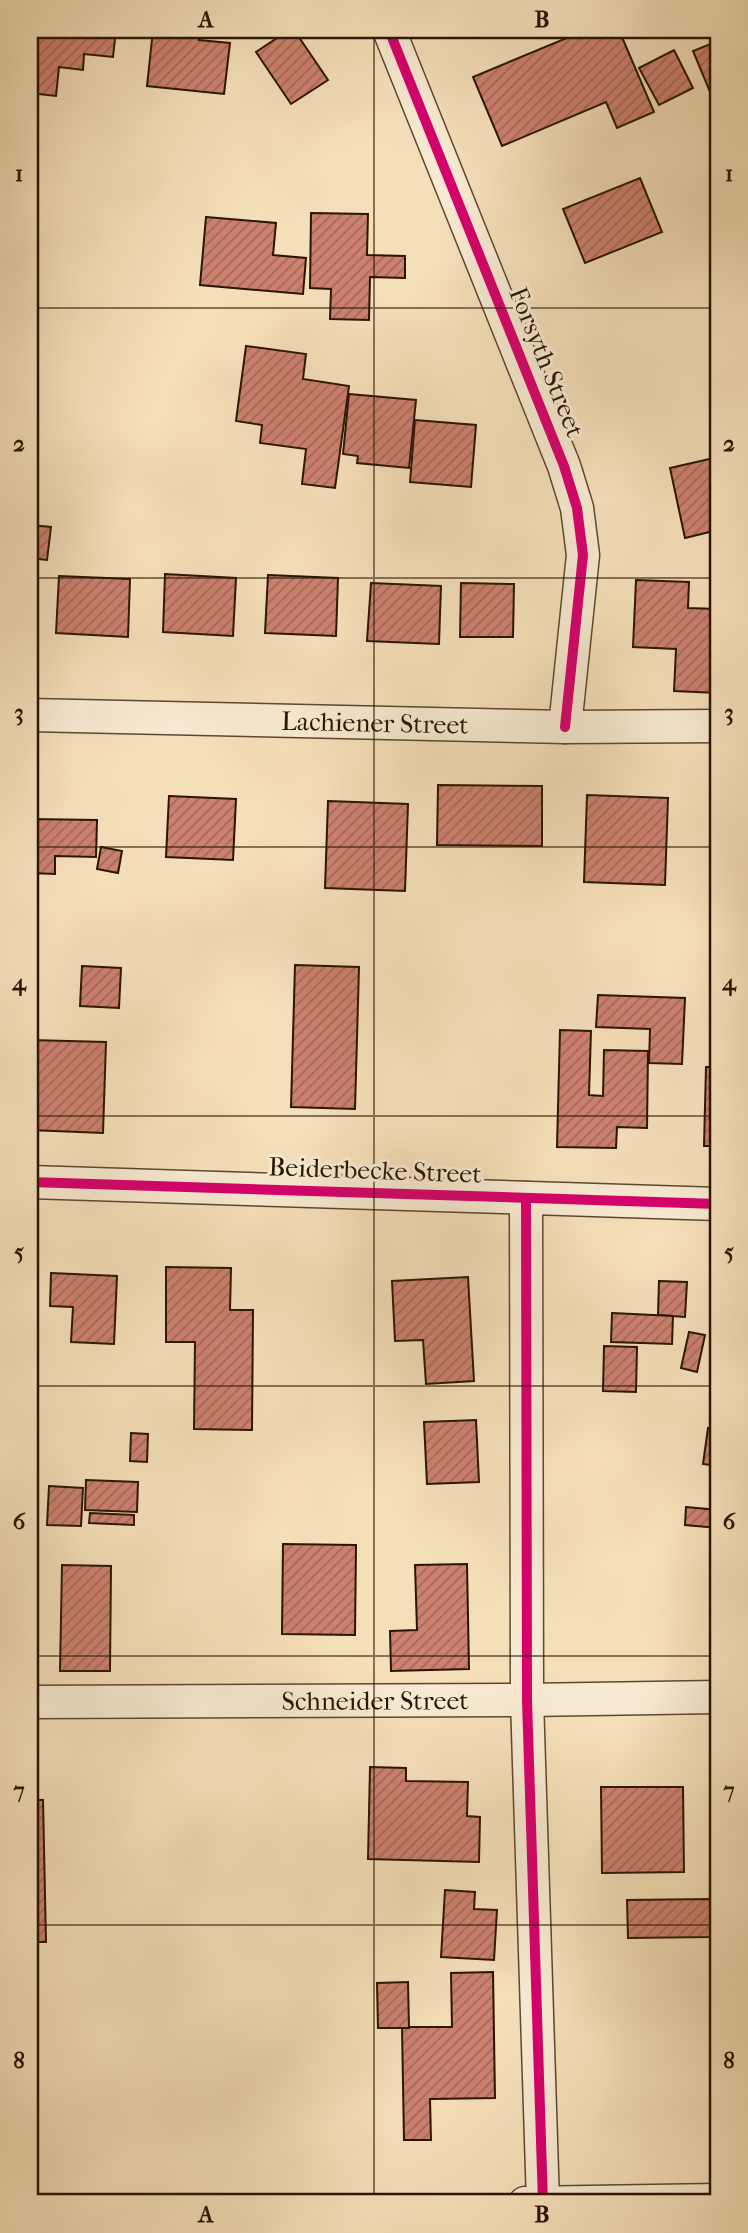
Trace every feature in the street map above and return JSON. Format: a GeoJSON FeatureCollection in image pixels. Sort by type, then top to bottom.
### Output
{"type":"FeatureCollection","features":[{"type":"Feature","properties":{"kind":"street","name":"Forsyth Street"},"geometry":{"type":"LineString","coordinates":[[389,30],[564,466],[577,508],[583,555],[565,727]]}},
{"type":"Feature","properties":{"kind":"street","name":"Lachiener Street"},"geometry":{"type":"LineString","coordinates":[[30,715],[565,727],[718,726]]}},
{"type":"Feature","properties":{"kind":"street","name":"Beiderbecke Street"},"geometry":{"type":"LineString","coordinates":[[30,1182],[718,1204]]}},
{"type":"Feature","properties":{"kind":"street"},"geometry":{"type":"LineString","coordinates":[[526,1198],[527,1700],[543,2203]]}},
{"type":"Feature","properties":{"kind":"street","name":"Schneider Street"},"geometry":{"type":"LineString","coordinates":[[30,1702],[718,1697]]}},
{"type":"Feature","properties":{"kind":"street"},"geometry":{"type":"LineString","coordinates":[[525,2203],[718,2200]]}},
{"type":"Feature","properties":{"kind":"building"},"geometry":{"type":"Polygon","coordinates":[[[30,30],[116,30],[113,57],[84,54],[83,70],[59,67],[56,96],[30,93],[30,30]]]}},
{"type":"Feature","properties":{"kind":"building"},"geometry":{"type":"Polygon","coordinates":[[[153,30],[200,30],[199,40],[230,43],[224,94],[147,86],[153,30]]]}},
{"type":"Feature","properties":{"kind":"building"},"geometry":{"type":"Polygon","coordinates":[[[289,30],[294,30],[328,80],[291,104],[256,52],[289,30]]]}},
{"type":"Feature","properties":{"kind":"building"},"geometry":{"type":"Polygon","coordinates":[[[586,30],[619,30],[654,112],[617,128],[606,102],[502,146],[473,77],[586,30]]]}},
{"type":"Feature","properties":{"kind":"building"},"geometry":{"type":"Polygon","coordinates":[[[718,41],[718,111],[693,51],[718,41]]]}},
{"type":"Feature","properties":{"kind":"building"},"geometry":{"type":"Polygon","coordinates":[[[674,50],[693,88],[659,105],[639,68],[674,50]]]}},
{"type":"Feature","properties":{"kind":"building"},"geometry":{"type":"Polygon","coordinates":[[[640,178],[662,232],[585,263],[563,209],[640,178]]]}},
{"type":"Feature","properties":{"kind":"building"},"geometry":{"type":"Polygon","coordinates":[[[311,213],[368,214],[367,255],[405,256],[405,278],[370,277],[369,320],[330,319],[331,289],[310,288],[311,213]]]}},
{"type":"Feature","properties":{"kind":"building"},"geometry":{"type":"Polygon","coordinates":[[[206,217],[276,223],[273,255],[306,258],[303,294],[200,285],[206,217]]]}},
{"type":"Feature","properties":{"kind":"building"},"geometry":{"type":"Polygon","coordinates":[[[246,346],[306,354],[303,379],[349,386],[335,488],[302,484],[306,449],[260,443],[262,425],[236,421],[246,346]]]}},
{"type":"Feature","properties":{"kind":"building"},"geometry":{"type":"Polygon","coordinates":[[[349,394],[416,400],[409,468],[357,463],[358,456],[343,454],[349,394]]]}},
{"type":"Feature","properties":{"kind":"building"},"geometry":{"type":"Polygon","coordinates":[[[415,420],[476,425],[471,487],[410,482],[415,420]]]}},
{"type":"Feature","properties":{"kind":"building"},"geometry":{"type":"Polygon","coordinates":[[[718,457],[718,530],[685,538],[670,468],[718,457]]]}},
{"type":"Feature","properties":{"kind":"building"},"geometry":{"type":"Polygon","coordinates":[[[30,525],[51,527],[47,560],[30,558],[30,525]]]}},
{"type":"Feature","properties":{"kind":"building"},"geometry":{"type":"Polygon","coordinates":[[[165,574],[236,578],[233,636],[163,632],[165,574]]]}},
{"type":"Feature","properties":{"kind":"building"},"geometry":{"type":"Polygon","coordinates":[[[268,575],[338,578],[336,636],[265,633],[268,575]]]}},
{"type":"Feature","properties":{"kind":"building"},"geometry":{"type":"Polygon","coordinates":[[[59,576],[130,579],[128,637],[56,633],[59,576]]]}},
{"type":"Feature","properties":{"kind":"building"},"geometry":{"type":"Polygon","coordinates":[[[636,580],[689,582],[688,608],[718,609],[718,693],[674,691],[676,649],[633,647],[636,580]]]}},
{"type":"Feature","properties":{"kind":"building"},"geometry":{"type":"Polygon","coordinates":[[[371,583],[441,586],[439,644],[367,641],[371,583]]]}},
{"type":"Feature","properties":{"kind":"building"},"geometry":{"type":"Polygon","coordinates":[[[461,583],[514,584],[513,637],[460,637],[461,583]]]}},
{"type":"Feature","properties":{"kind":"building"},"geometry":{"type":"Polygon","coordinates":[[[438,785],[542,786],[542,846],[437,845],[438,785]]]}},
{"type":"Feature","properties":{"kind":"building"},"geometry":{"type":"Polygon","coordinates":[[[587,795],[668,798],[665,885],[584,882],[587,795]]]}},
{"type":"Feature","properties":{"kind":"building"},"geometry":{"type":"Polygon","coordinates":[[[169,796],[236,799],[233,860],[166,857],[169,796]]]}},
{"type":"Feature","properties":{"kind":"building"},"geometry":{"type":"Polygon","coordinates":[[[328,801],[408,804],[405,891],[325,888],[328,801]]]}},
{"type":"Feature","properties":{"kind":"building"},"geometry":{"type":"Polygon","coordinates":[[[30,819],[97,820],[96,857],[55,856],[55,874],[30,873],[30,819]]]}},
{"type":"Feature","properties":{"kind":"building"},"geometry":{"type":"Polygon","coordinates":[[[101,847],[122,851],[118,873],[97,869],[101,847]]]}},
{"type":"Feature","properties":{"kind":"building"},"geometry":{"type":"Polygon","coordinates":[[[295,965],[359,967],[355,1109],[291,1107],[295,965]]]}},
{"type":"Feature","properties":{"kind":"building"},"geometry":{"type":"Polygon","coordinates":[[[82,966],[121,968],[119,1008],[80,1006],[82,966]]]}},
{"type":"Feature","properties":{"kind":"building"},"geometry":{"type":"Polygon","coordinates":[[[598,995],[685,998],[682,1064],[649,1063],[650,1029],[596,1027],[598,995]]]}},
{"type":"Feature","properties":{"kind":"building"},"geometry":{"type":"Polygon","coordinates":[[[560,1030],[591,1031],[589,1095],[603,1096],[604,1050],[648,1051],[647,1128],[617,1127],[616,1148],[557,1147],[560,1030]]]}},
{"type":"Feature","properties":{"kind":"building"},"geometry":{"type":"Polygon","coordinates":[[[30,1040],[106,1042],[103,1133],[30,1130],[30,1040]]]}},
{"type":"Feature","properties":{"kind":"building"},"geometry":{"type":"Polygon","coordinates":[[[706,1067],[718,1067],[718,1146],[704,1146],[706,1067]]]}},
{"type":"Feature","properties":{"kind":"building"},"geometry":{"type":"Polygon","coordinates":[[[166,1267],[231,1268],[230,1310],[253,1310],[252,1430],[194,1429],[195,1342],[166,1342],[166,1267]]]}},
{"type":"Feature","properties":{"kind":"building"},"geometry":{"type":"Polygon","coordinates":[[[51,1273],[117,1276],[114,1344],[71,1342],[73,1307],[50,1306],[51,1273]]]}},
{"type":"Feature","properties":{"kind":"building"},"geometry":{"type":"Polygon","coordinates":[[[468,1277],[474,1381],[426,1384],[423,1340],[395,1341],[392,1281],[468,1277]]]}},
{"type":"Feature","properties":{"kind":"building"},"geometry":{"type":"Polygon","coordinates":[[[659,1281],[687,1282],[685,1317],[658,1315],[659,1281]]]}},
{"type":"Feature","properties":{"kind":"building"},"geometry":{"type":"Polygon","coordinates":[[[612,1313],[673,1316],[672,1344],[611,1342],[612,1313]]]}},
{"type":"Feature","properties":{"kind":"building"},"geometry":{"type":"Polygon","coordinates":[[[689,1332],[705,1335],[697,1372],[681,1368],[689,1332]]]}},
{"type":"Feature","properties":{"kind":"building"},"geometry":{"type":"Polygon","coordinates":[[[604,1346],[637,1347],[636,1392],[603,1391],[604,1346]]]}},
{"type":"Feature","properties":{"kind":"building"},"geometry":{"type":"Polygon","coordinates":[[[476,1420],[479,1482],[427,1484],[424,1422],[476,1420]]]}},
{"type":"Feature","properties":{"kind":"building"},"geometry":{"type":"Polygon","coordinates":[[[708,1428],[718,1430],[718,1466],[703,1464],[708,1428]]]}},
{"type":"Feature","properties":{"kind":"building"},"geometry":{"type":"Polygon","coordinates":[[[131,1433],[148,1434],[147,1462],[130,1461],[131,1433]]]}},
{"type":"Feature","properties":{"kind":"building"},"geometry":{"type":"Polygon","coordinates":[[[30,1438],[33,1438],[32,1471],[30,1471],[30,1438]]]}},
{"type":"Feature","properties":{"kind":"building"},"geometry":{"type":"Polygon","coordinates":[[[86,1480],[138,1482],[137,1512],[85,1510],[86,1480]]]}},
{"type":"Feature","properties":{"kind":"building"},"geometry":{"type":"Polygon","coordinates":[[[49,1486],[83,1488],[81,1526],[47,1525],[49,1486]]]}},
{"type":"Feature","properties":{"kind":"building"},"geometry":{"type":"Polygon","coordinates":[[[686,1507],[718,1510],[718,1528],[685,1525],[686,1507]]]}},
{"type":"Feature","properties":{"kind":"building"},"geometry":{"type":"Polygon","coordinates":[[[90,1513],[134,1515],[134,1525],[89,1523],[90,1513]]]}},
{"type":"Feature","properties":{"kind":"building"},"geometry":{"type":"Polygon","coordinates":[[[283,1544],[356,1545],[355,1635],[282,1634],[283,1544]]]}},
{"type":"Feature","properties":{"kind":"building"},"geometry":{"type":"Polygon","coordinates":[[[467,1564],[469,1669],[391,1671],[390,1631],[417,1630],[415,1565],[467,1564]]]}},
{"type":"Feature","properties":{"kind":"building"},"geometry":{"type":"Polygon","coordinates":[[[62,1565],[111,1566],[110,1671],[60,1671],[62,1565]]]}},
{"type":"Feature","properties":{"kind":"building"},"geometry":{"type":"Polygon","coordinates":[[[370,1767],[406,1768],[406,1781],[468,1782],[467,1816],[480,1817],[479,1862],[368,1859],[370,1767]]]}},
{"type":"Feature","properties":{"kind":"building"},"geometry":{"type":"Polygon","coordinates":[[[601,1787],[683,1787],[684,1872],[602,1873],[601,1787]]]}},
{"type":"Feature","properties":{"kind":"building"},"geometry":{"type":"Polygon","coordinates":[[[30,1800],[43,1800],[46,1942],[30,1942],[30,1800]]]}},
{"type":"Feature","properties":{"kind":"building"},"geometry":{"type":"Polygon","coordinates":[[[445,1890],[475,1892],[474,1909],[497,1910],[494,1960],[441,1957],[445,1890]]]}},
{"type":"Feature","properties":{"kind":"building"},"geometry":{"type":"Polygon","coordinates":[[[710,1899],[711,1937],[628,1938],[627,1900],[710,1899]]]}},
{"type":"Feature","properties":{"kind":"building"},"geometry":{"type":"Polygon","coordinates":[[[493,1972],[495,2098],[430,2099],[431,2140],[404,2140],[402,2027],[452,2027],[451,1973],[493,1972]]]}},
{"type":"Feature","properties":{"kind":"building"},"geometry":{"type":"Polygon","coordinates":[[[408,1982],[409,2028],[378,2028],[377,1983],[408,1982]]]}},
{"type":"Feature","properties":{"kind":"cycle path"},"geometry":{"type":"LineString","coordinates":[[389,30],[564,466],[577,508],[583,555],[565,727]]}},
{"type":"Feature","properties":{"kind":"cycle path"},"geometry":{"type":"LineString","coordinates":[[30,1182],[718,1204]]}},
{"type":"Feature","properties":{"kind":"cycle path"},"geometry":{"type":"LineString","coordinates":[[526,1198],[527,1700],[543,2203]]}}]}
